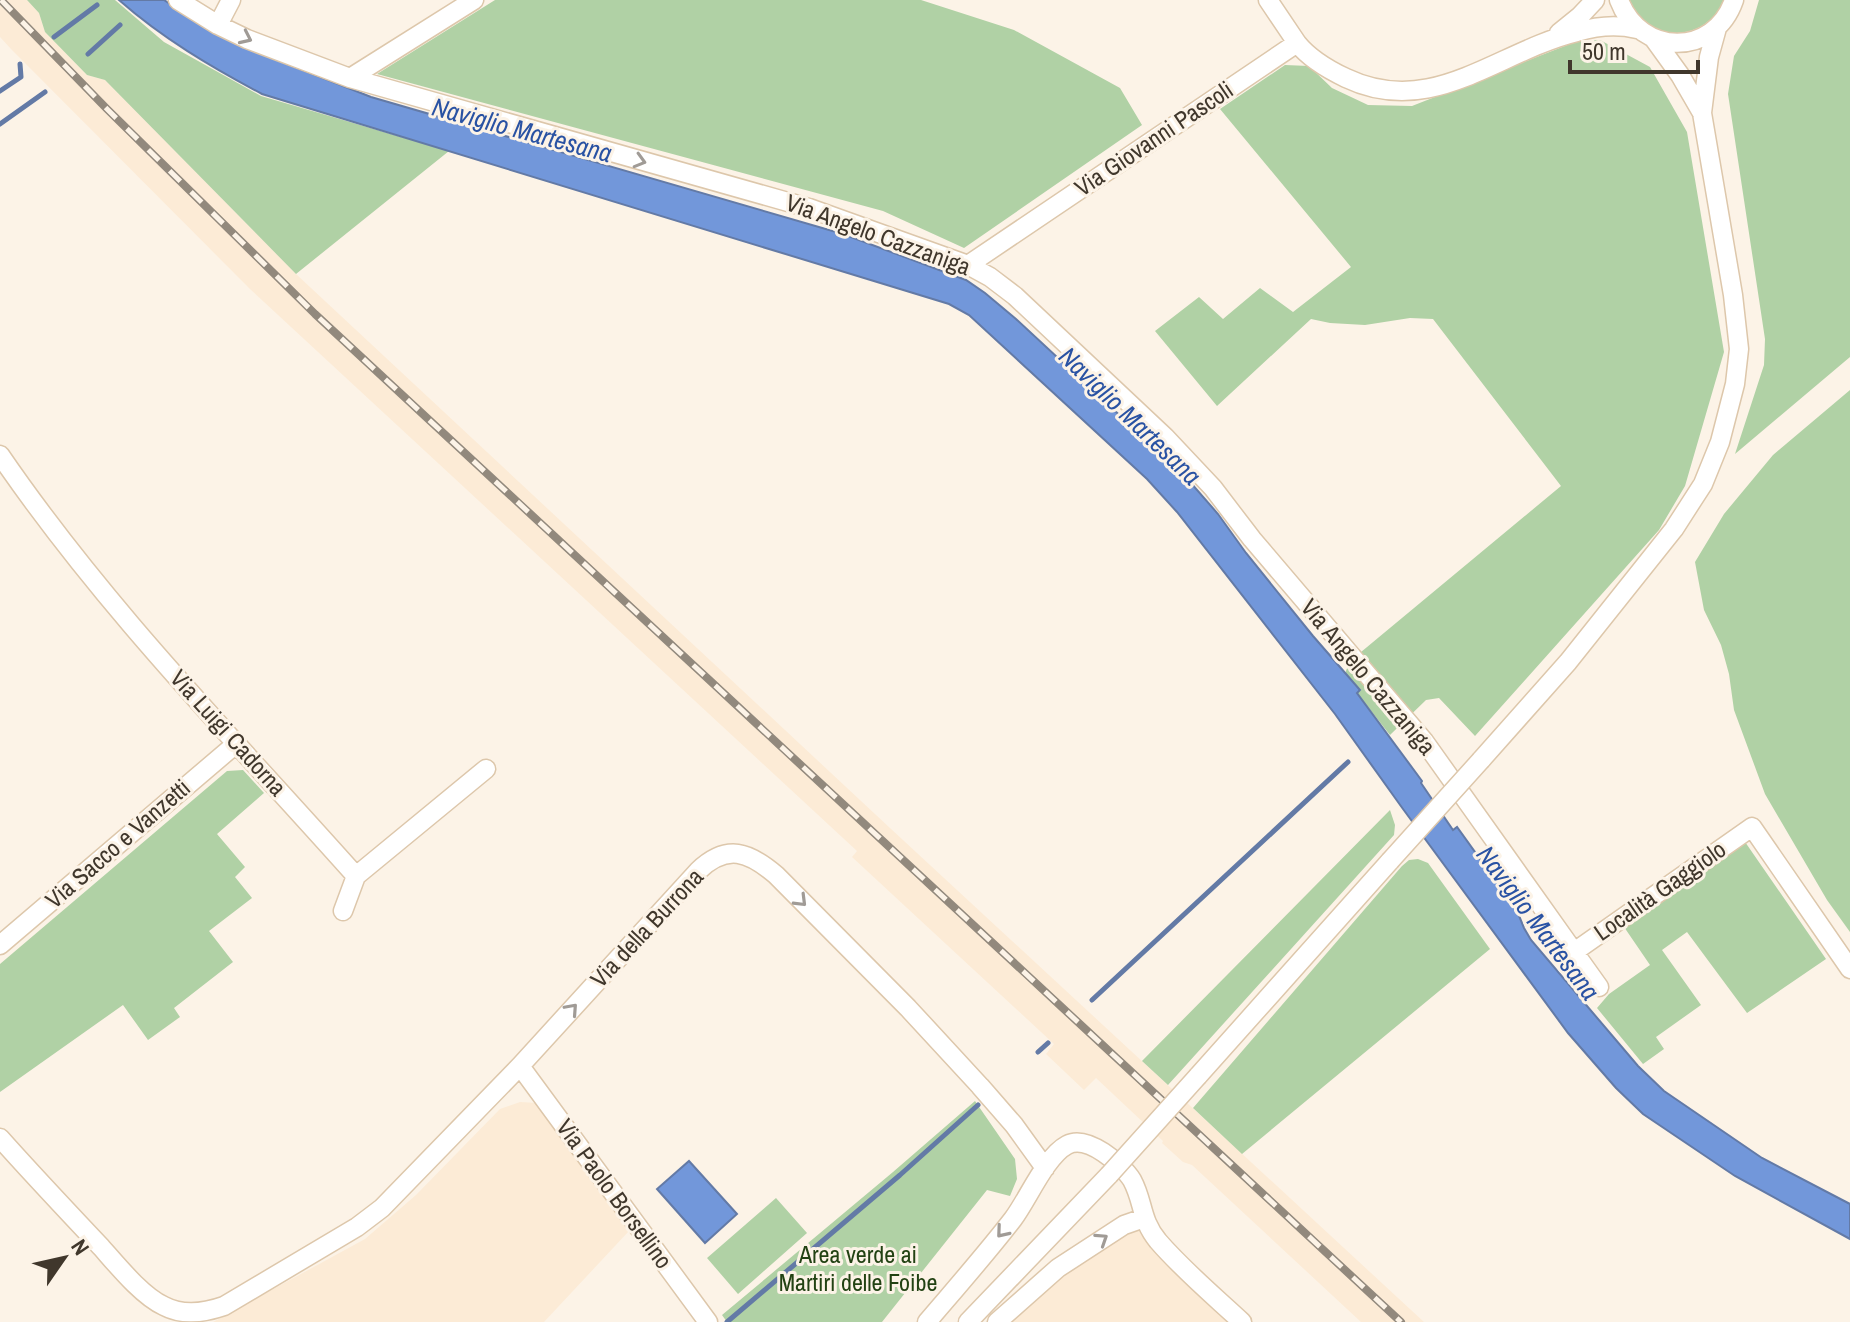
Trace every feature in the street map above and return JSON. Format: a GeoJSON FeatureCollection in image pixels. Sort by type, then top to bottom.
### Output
{"type":"FeatureCollection","features":[{"type":"Feature","properties":{"kind":"street","name":"Via Angelo Cazzaniga"},"geometry":{"type":"LineString","coordinates":[[178,0],[218,25],[269,49],[350,78],[809,208],[968,265],[1003,286],[1213,488],[1252,539],[1443,766]]}},
{"type":"Feature","properties":{"kind":"street"},"geometry":{"type":"LineString","coordinates":[[218,25],[231,0]]}},
{"type":"Feature","properties":{"kind":"street"},"geometry":{"type":"LineString","coordinates":[[350,78],[474,0]]}},
{"type":"Feature","properties":{"kind":"street"},"geometry":{"type":"LineString","coordinates":[[1268,0],[1297,43],[1316,60],[1350,80],[1384,91],[1405,92],[1441,87],[1554,38],[1607,26],[1637,29],[1654,39],[1670,43],[1687,42],[1717,28],[1730,12],[1734,0]]}},
{"type":"Feature","properties":{"kind":"street"},"geometry":{"type":"LineString","coordinates":[[1554,38],[1595,0]]}},
{"type":"Feature","properties":{"kind":"street"},"geometry":{"type":"LineString","coordinates":[[1619,0],[1637,29]]}},
{"type":"Feature","properties":{"kind":"street"},"geometry":{"type":"LineString","coordinates":[[968,1322],[1109,1175],[1568,662],[1674,529],[1703,484],[1720,442],[1736,376],[1739,349],[1702,113],[1709,57],[1717,28]]}},
{"type":"Feature","properties":{"kind":"street"},"geometry":{"type":"LineString","coordinates":[[1654,39],[1702,113]]}},
{"type":"Feature","properties":{"kind":"street","name":"Via Giovanni Pascoli"},"geometry":{"type":"LineString","coordinates":[[968,265],[1297,43]]}},
{"type":"Feature","properties":{"kind":"street","name":"Via Luigi Cadorna"},"geometry":{"type":"LineString","coordinates":[[0,455],[112,604],[356,876]]}},
{"type":"Feature","properties":{"kind":"street","name":"Via Sacco e Vanzetti"},"geometry":{"type":"LineString","coordinates":[[0,945],[237,743]]}},
{"type":"Feature","properties":{"kind":"street","name":"Località Gaggiolo"},"geometry":{"type":"LineString","coordinates":[[1443,766],[1574,952],[1752,827],[1850,969]]}},
{"type":"Feature","properties":{"kind":"street"},"geometry":{"type":"LineString","coordinates":[[343,911],[356,876],[486,769]]}},
{"type":"Feature","properties":{"kind":"street","name":"Via della Burrona"},"geometry":{"type":"LineString","coordinates":[[201,1322],[378,1212],[520,1066],[698,871],[712,859],[728,854],[741,853],[768,869],[908,1008],[1008,1117],[1045,1168]]}},
{"type":"Feature","properties":{"kind":"street"},"geometry":{"type":"LineString","coordinates":[[1574,952],[1599,987]]}},
{"type":"Feature","properties":{"kind":"street","name":"Via Paolo Borsellino"},"geometry":{"type":"LineString","coordinates":[[520,1066],[708,1322]]}},
{"type":"Feature","properties":{"kind":"street","name":"Via della Burrona"},"geometry":{"type":"LineString","coordinates":[[0,1138],[134,1282],[159,1303],[174,1310],[197,1312],[231,1303]]}},
{"type":"Feature","properties":{"kind":"street"},"geometry":{"type":"LineString","coordinates":[[927,1322],[1013,1220],[1057,1153],[1068,1144],[1077,1142],[1093,1146],[1131,1179],[1150,1230],[1242,1322]]}},
{"type":"Feature","properties":{"kind":"street"},"geometry":{"type":"LineString","coordinates":[[997,1322],[1058,1268],[1124,1225],[1144,1218]]}},
{"type":"Feature","properties":{"kind":"street","name":"Via della Burrona"},"geometry":{"type":"LineString","coordinates":[[159,1303],[166,1322]]}},
{"type":"Feature","properties":{"kind":"shaded area"},"geometry":{"type":"Polygon","coordinates":[[[0,0],[27,0],[39,13],[45,32],[87,75],[105,80],[296,274],[1424,1322],[1361,1322],[1192,1165],[1183,1162],[1162,1143],[1096,1078],[1084,1090],[1046,1054],[1054,1044],[852,857],[857,851],[250,289],[11,49],[0,37],[0,0]]]}},
{"type":"Feature","properties":{"kind":"shaded area"},"geometry":{"type":"Polygon","coordinates":[[[520,1102],[537,1103],[629,1231],[544,1322],[213,1322],[365,1239],[416,1195],[500,1109],[520,1102]]]}},
{"type":"Feature","properties":{"kind":"shaded area"},"geometry":{"type":"Polygon","coordinates":[[[1120,1222],[1162,1233],[1253,1322],[989,1322],[1120,1222]]]}},
{"type":"Feature","properties":{"kind":"green space"},"geometry":{"type":"Polygon","coordinates":[[[27,0],[115,0],[164,42],[261,96],[449,151],[296,274],[105,80],[87,75],[45,32],[39,13],[27,0]]]}},
{"type":"Feature","properties":{"kind":"green space"},"geometry":{"type":"Polygon","coordinates":[[[495,0],[921,0],[1014,30],[1120,88],[1142,125],[964,248],[883,211],[377,74],[495,0]]]}},
{"type":"Feature","properties":{"kind":"green space"},"geometry":{"type":"Polygon","coordinates":[[[1628,0],[1724,0],[1710,20],[1700,27],[1677,33],[1665,32],[1643,21],[1628,0]]]}},
{"type":"Feature","properties":{"kind":"green space"},"geometry":{"type":"Polygon","coordinates":[[[1759,0],[1850,0],[1850,357],[1735,454],[1764,365],[1765,339],[1728,94],[1734,56],[1750,31],[1759,0]]]}},
{"type":"Feature","properties":{"kind":"green space"},"geometry":{"type":"Polygon","coordinates":[[[1580,40],[1600,40],[1650,67],[1687,132],[1724,352],[1685,486],[1659,530],[1475,736],[1439,698],[1426,700],[1390,735],[1345,674],[1349,662],[1561,486],[1433,319],[1410,318],[1365,325],[1311,319],[1217,406],[1155,331],[1199,297],[1223,319],[1260,288],[1293,312],[1351,267],[1220,109],[1285,65],[1309,66],[1332,88],[1368,105],[1412,106],[1580,40]]]}},
{"type":"Feature","properties":{"kind":"green space"},"geometry":{"type":"Polygon","coordinates":[[[1850,390],[1850,932],[1827,900],[1765,794],[1734,710],[1729,674],[1721,645],[1704,610],[1695,562],[1724,514],[1773,455],[1850,390]]]}},
{"type":"Feature","properties":{"kind":"green space"},"geometry":{"type":"Polygon","coordinates":[[[243,770],[264,793],[217,834],[245,867],[235,877],[252,898],[209,931],[233,962],[174,1008],[180,1017],[148,1040],[123,1005],[0,1092],[0,964],[227,771],[243,770]]]}},
{"type":"Feature","properties":{"kind":"green space"},"geometry":{"type":"Polygon","coordinates":[[[1390,810],[1395,825],[1394,835],[1168,1085],[1142,1061],[1390,810]]]}},
{"type":"Feature","properties":{"kind":"green space"},"geometry":{"type":"Polygon","coordinates":[[[1743,839],[1826,959],[1747,1013],[1687,932],[1662,950],[1701,1005],[1656,1037],[1664,1049],[1643,1064],[1597,1008],[1609,994],[1650,965],[1622,924],[1743,839]]]}},
{"type":"Feature","properties":{"kind":"green space"},"geometry":{"type":"Polygon","coordinates":[[[1409,860],[1428,863],[1490,949],[1242,1154],[1193,1108],[1402,866],[1409,860]]]}},
{"type":"Feature","properties":{"kind":"green space","name":"Area verde ai Martiri delle Foibe"},"geometry":{"type":"Polygon","coordinates":[[[975,1101],[1015,1159],[1017,1179],[1010,1196],[987,1190],[882,1322],[727,1322],[722,1315],[975,1101]]]}},
{"type":"Feature","properties":{"kind":"green space"},"geometry":{"type":"Polygon","coordinates":[[[776,1198],[807,1233],[738,1294],[707,1258],[776,1198]]]}},
{"type":"Feature","properties":{"kind":"water"},"geometry":{"type":"Polygon","coordinates":[[[119,0],[164,0],[239,45],[371,97],[843,234],[966,280],[985,293],[1184,475],[1218,514],[1246,553],[1360,690],[1357,693],[1422,781],[1453,830],[1457,827],[1513,901],[1531,940],[1638,1066],[1664,1091],[1762,1158],[1850,1204],[1850,1239],[1735,1176],[1643,1114],[1616,1088],[1568,1033],[1335,714],[1177,512],[1147,479],[969,315],[949,304],[262,94],[188,51],[119,0]]]}},
{"type":"Feature","properties":{"kind":"water"},"geometry":{"type":"Polygon","coordinates":[[[689,1161],[737,1214],[705,1243],[657,1189],[689,1161]]]}},
{"type":"Feature","properties":{"kind":"waterway"},"geometry":{"type":"LineString","coordinates":[[54,37],[97,5]]}},
{"type":"Feature","properties":{"kind":"waterway"},"geometry":{"type":"LineString","coordinates":[[88,54],[120,25]]}},
{"type":"Feature","properties":{"kind":"waterway"},"geometry":{"type":"LineString","coordinates":[[0,91],[21,77],[20,64]]}},
{"type":"Feature","properties":{"kind":"waterway"},"geometry":{"type":"LineString","coordinates":[[0,124],[45,92]]}},
{"type":"Feature","properties":{"kind":"waterway"},"geometry":{"type":"LineString","coordinates":[[1092,1000],[1348,762]]}},
{"type":"Feature","properties":{"kind":"waterway"},"geometry":{"type":"LineString","coordinates":[[1038,1052],[1048,1043]]}},
{"type":"Feature","properties":{"kind":"waterway"},"geometry":{"type":"LineString","coordinates":[[727,1322],[978,1105]]}},
{"type":"Feature","properties":{"kind":"railway"},"geometry":{"type":"LineString","coordinates":[[1,0],[315,314],[1401,1322]]}},
{"type":"Feature","properties":{"kind":"water label","name":"Naviglio Martesana"},"geometry":{"type":"Point","coordinates":[522,130]}},
{"type":"Feature","properties":{"kind":"water label","name":"Naviglio Martesana"},"geometry":{"type":"Point","coordinates":[1130,416]}},
{"type":"Feature","properties":{"kind":"water label","name":"Naviglio Martesana"},"geometry":{"type":"Point","coordinates":[1538,923]}}]}
